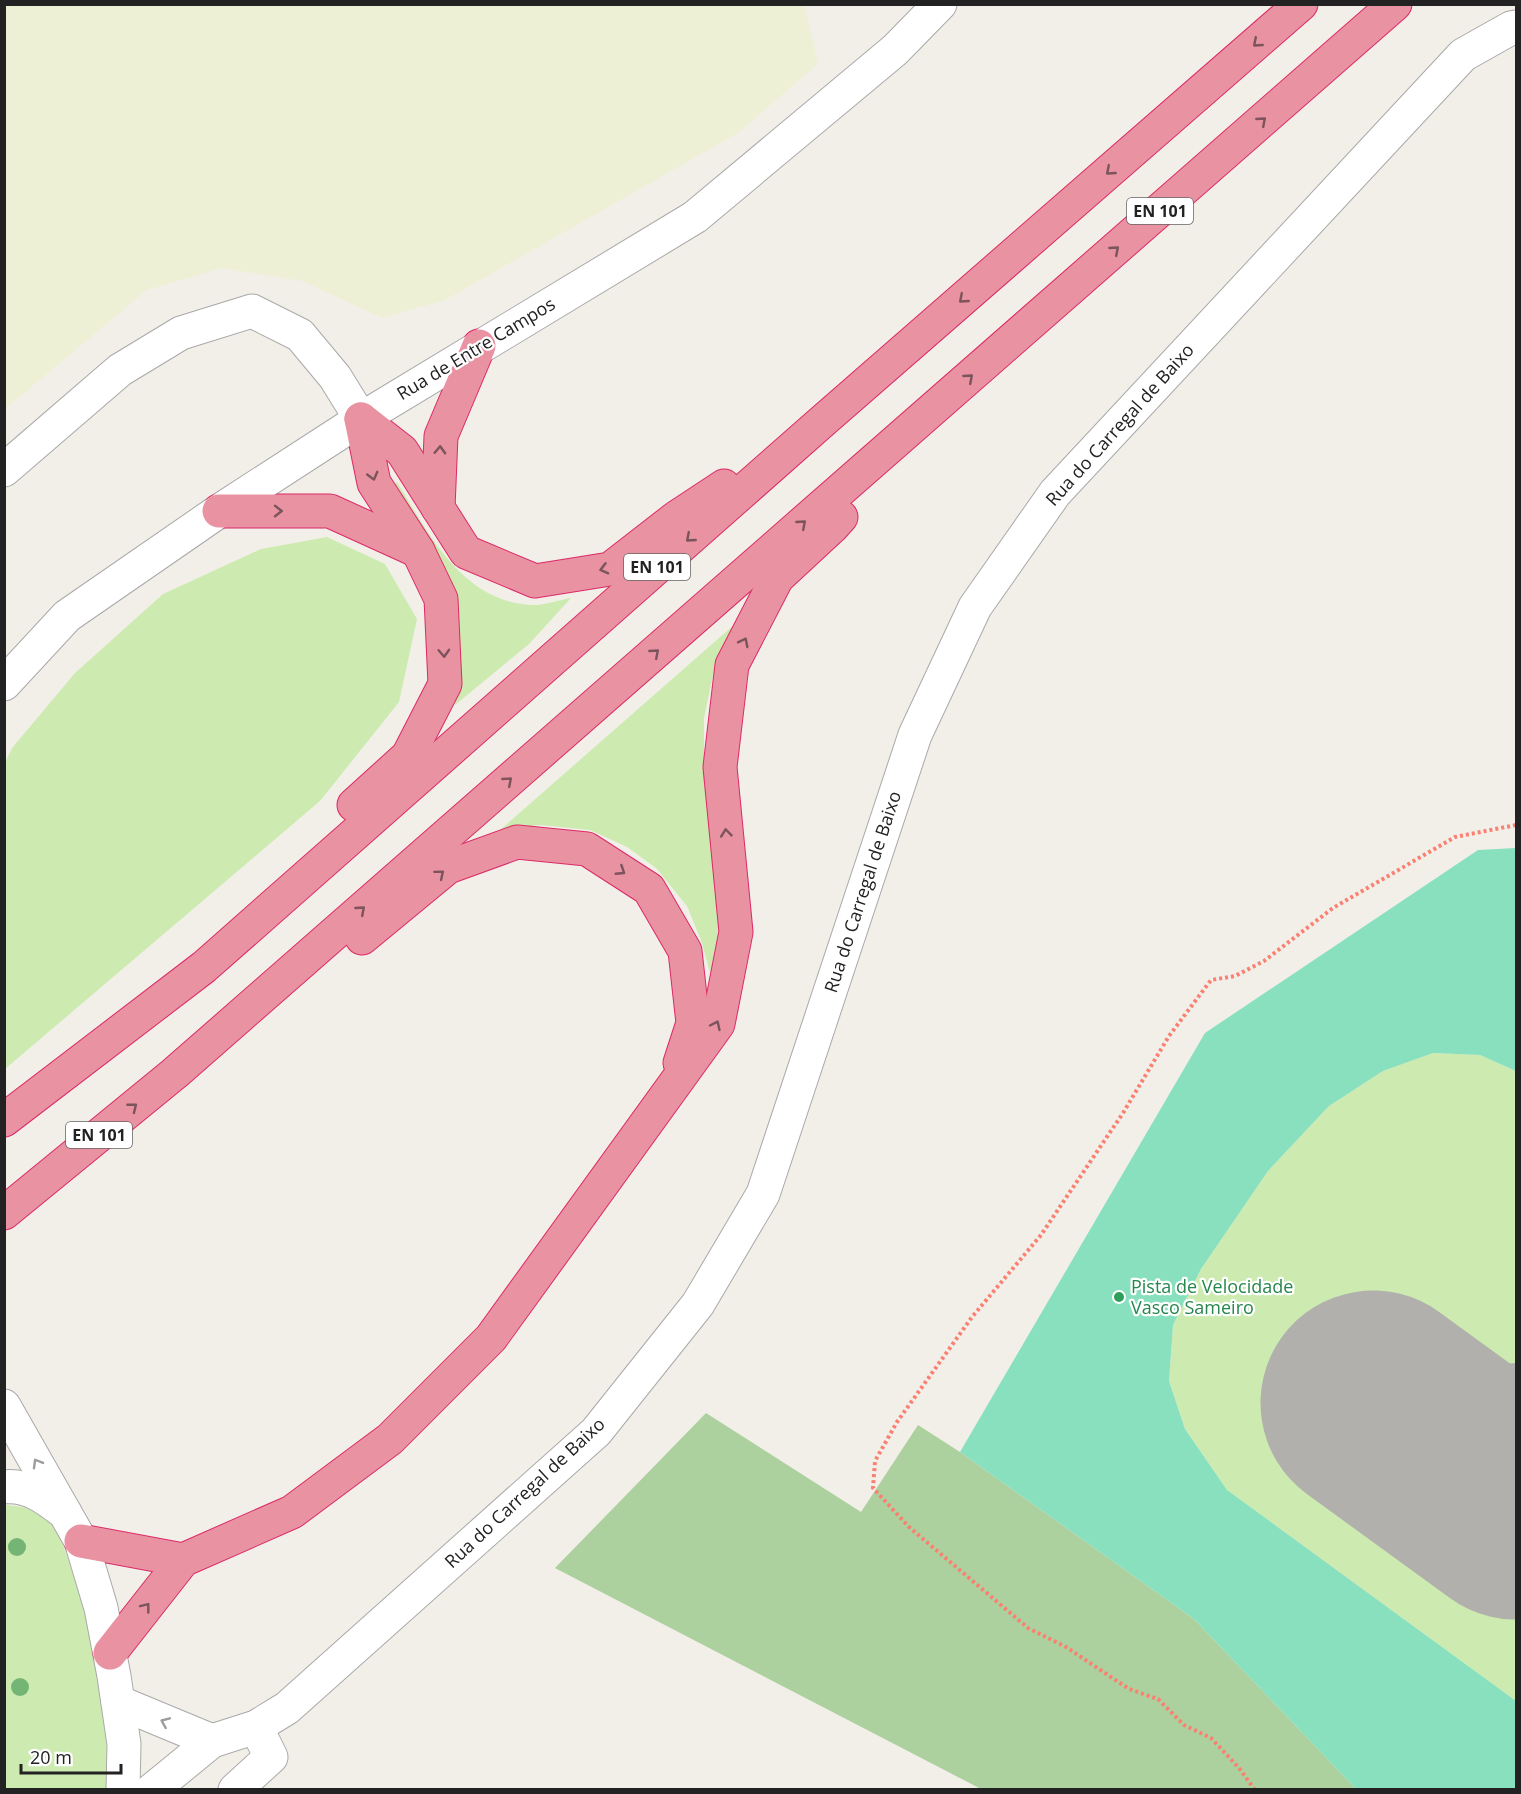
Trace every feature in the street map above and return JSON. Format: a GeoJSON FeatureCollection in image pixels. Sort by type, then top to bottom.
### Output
{"type":"FeatureCollection","features":[{"type":"Feature","properties":{"kind":"highway","name":"EN 101"},"geometry":{"type":"LineString","coordinates":[[4,1120],[204,967],[825,419],[1301,4]]}},
{"type":"Feature","properties":{"kind":"highway","name":"EN 101"},"geometry":{"type":"LineString","coordinates":[[14,1205],[175,1073],[1395,4]]}},
{"type":"Feature","properties":{"kind":"highway"},"geometry":{"type":"LineString","coordinates":[[438,508],[441,436],[479,346]]}},
{"type":"Feature","properties":{"kind":"highway"},"geometry":{"type":"LineString","coordinates":[[110,1653],[183,1560],[292,1512],[390,1439],[491,1338],[718,1024],[736,932],[720,767],[732,665],[777,578],[832,527],[924,417]]}},
{"type":"Feature","properties":{"kind":"highway"},"geometry":{"type":"LineString","coordinates":[[361,419],[402,452],[466,552],[535,581],[610,569],[677,517],[825,419]]}},
{"type":"Feature","properties":{"kind":"highway"},"geometry":{"type":"LineString","coordinates":[[204,967],[300,853],[408,756],[445,684],[441,599],[418,551],[374,483],[361,419]]}},
{"type":"Feature","properties":{"kind":"highway"},"geometry":{"type":"LineString","coordinates":[[219,510],[330,511],[418,551]]}},
{"type":"Feature","properties":{"kind":"highway"},"geometry":{"type":"LineString","coordinates":[[175,1073],[365,936],[448,867],[517,842],[587,849],[649,889],[685,951],[693,1023],[671,1090]]}},
{"type":"Feature","properties":{"kind":"highway"},"geometry":{"type":"LineString","coordinates":[[74,1528],[183,1560]]}},
{"type":"Feature","properties":{"kind":"street","name":"Rua de Entre Campos"},"geometry":{"type":"LineString","coordinates":[[4,684],[67,616],[219,510],[479,346],[695,218],[895,50],[940,4]]}},
{"type":"Feature","properties":{"kind":"street","name":"Rua do Carregal de Baixo"},"geometry":{"type":"LineString","coordinates":[[152,1790],[212,1742],[256,1727],[287,1708],[596,1432],[698,1304],[763,1194],[915,735],[975,607],[1055,493],[1463,54],[1516,27]]}},
{"type":"Feature","properties":{"kind":"street"},"geometry":{"type":"LineString","coordinates":[[4,470],[120,370],[181,333],[252,311],[300,335],[335,377],[361,419]]}},
{"type":"Feature","properties":{"kind":"street"},"geometry":{"type":"LineString","coordinates":[[4,1406],[74,1528],[101,1608],[118,1702],[123,1744],[123,1790]]}},
{"type":"Feature","properties":{"kind":"street"},"geometry":{"type":"LineString","coordinates":[[4,1487],[12,1486],[42,1495],[74,1528]]}},
{"type":"Feature","properties":{"kind":"street"},"geometry":{"type":"LineString","coordinates":[[118,1702],[212,1742]]}},
{"type":"Feature","properties":{"kind":"street"},"geometry":{"type":"LineString","coordinates":[[235,1790],[272,1757],[256,1727]]}},
{"type":"Feature","properties":{"kind":"path"},"geometry":{"type":"LineString","coordinates":[[1255,1790],[1211,1738],[1184,1725],[1158,1699],[1129,1689],[1066,1647],[1028,1628],[909,1527],[873,1488],[874,1461],[897,1422],[972,1317],[1041,1235],[1123,1113],[1169,1036],[1211,980],[1234,976],[1264,961],[1333,908],[1455,837],[1516,825]]}},
{"type":"Feature","properties":{"kind":"shaded area"},"geometry":{"type":"Polygon","coordinates":[[[1516,1071],[1516,1701],[1173,1325],[1516,1071]]]}},
{"type":"Feature","properties":{"kind":"green space"},"geometry":{"type":"Polygon","coordinates":[[[5,4],[805,5],[818,64],[738,133],[445,300],[382,318],[302,281],[222,268],[147,290],[5,409],[5,4]]]}},
{"type":"Feature","properties":{"kind":"green space"},"geometry":{"type":"Polygon","coordinates":[[[397,482],[435,542],[450,561],[466,578],[485,591],[506,600],[530,605],[571,598],[529,644],[455,705],[457,683],[392,487],[397,482]]]}},
{"type":"Feature","properties":{"kind":"green space"},"geometry":{"type":"Polygon","coordinates":[[[327,537],[385,564],[417,619],[399,702],[320,801],[5,1069],[4,765],[12,748],[75,673],[163,594],[261,549],[327,537]]]}},
{"type":"Feature","properties":{"kind":"green space"},"geometry":{"type":"Polygon","coordinates":[[[735,624],[717,656],[704,718],[704,779],[714,855],[720,933],[710,973],[702,943],[687,906],[656,868],[627,847],[590,830],[540,825],[500,830],[735,624]]]}},
{"type":"Feature","properties":{"kind":"green space","name":"Pista de Velocidade Vasco Sameiro"},"geometry":{"type":"Polygon","coordinates":[[[1516,848],[1516,1071],[1480,1055],[1433,1053],[1383,1071],[1329,1106],[1268,1171],[1201,1269],[1173,1325],[1169,1381],[1185,1429],[1227,1490],[1516,1701],[1516,1789],[1356,1789],[1194,1619],[960,1452],[1205,1033],[1478,850],[1516,848]]]}},
{"type":"Feature","properties":{"kind":"green space"},"geometry":{"type":"Polygon","coordinates":[[[1433,1053],[1480,1055],[1516,1071],[1516,1378],[1459,1369],[1403,1352],[1336,1449],[1516,1580],[1516,1701],[1227,1490],[1185,1429],[1169,1381],[1173,1325],[1201,1269],[1268,1171],[1329,1106],[1383,1071],[1433,1053]]]}},
{"type":"Feature","properties":{"kind":"green space"},"geometry":{"type":"Polygon","coordinates":[[[706,1413],[861,1512],[918,1425],[960,1452],[1194,1619],[1356,1789],[981,1789],[555,1568],[706,1413]]]}},
{"type":"Feature","properties":{"kind":"green space"},"geometry":{"type":"Polygon","coordinates":[[[4,1505],[27,1508],[48,1518],[56,1529],[64,1548],[89,1629],[103,1693],[107,1789],[5,1789],[4,1505]]]}},
{"type":"Feature","properties":{"kind":"taxiway"},"geometry":{"type":"LineString","coordinates":[[1401,1423],[1516,1408]]}},
{"type":"Feature","properties":{"kind":"runway"},"geometry":{"type":"LineString","coordinates":[[1373,1403],[1516,1507]]}},
{"type":"Feature","properties":{"kind":"place","name":"Pista de Velocidade Vasco Sameiro"},"geometry":{"type":"Point","coordinates":[1119,1297]}}]}
